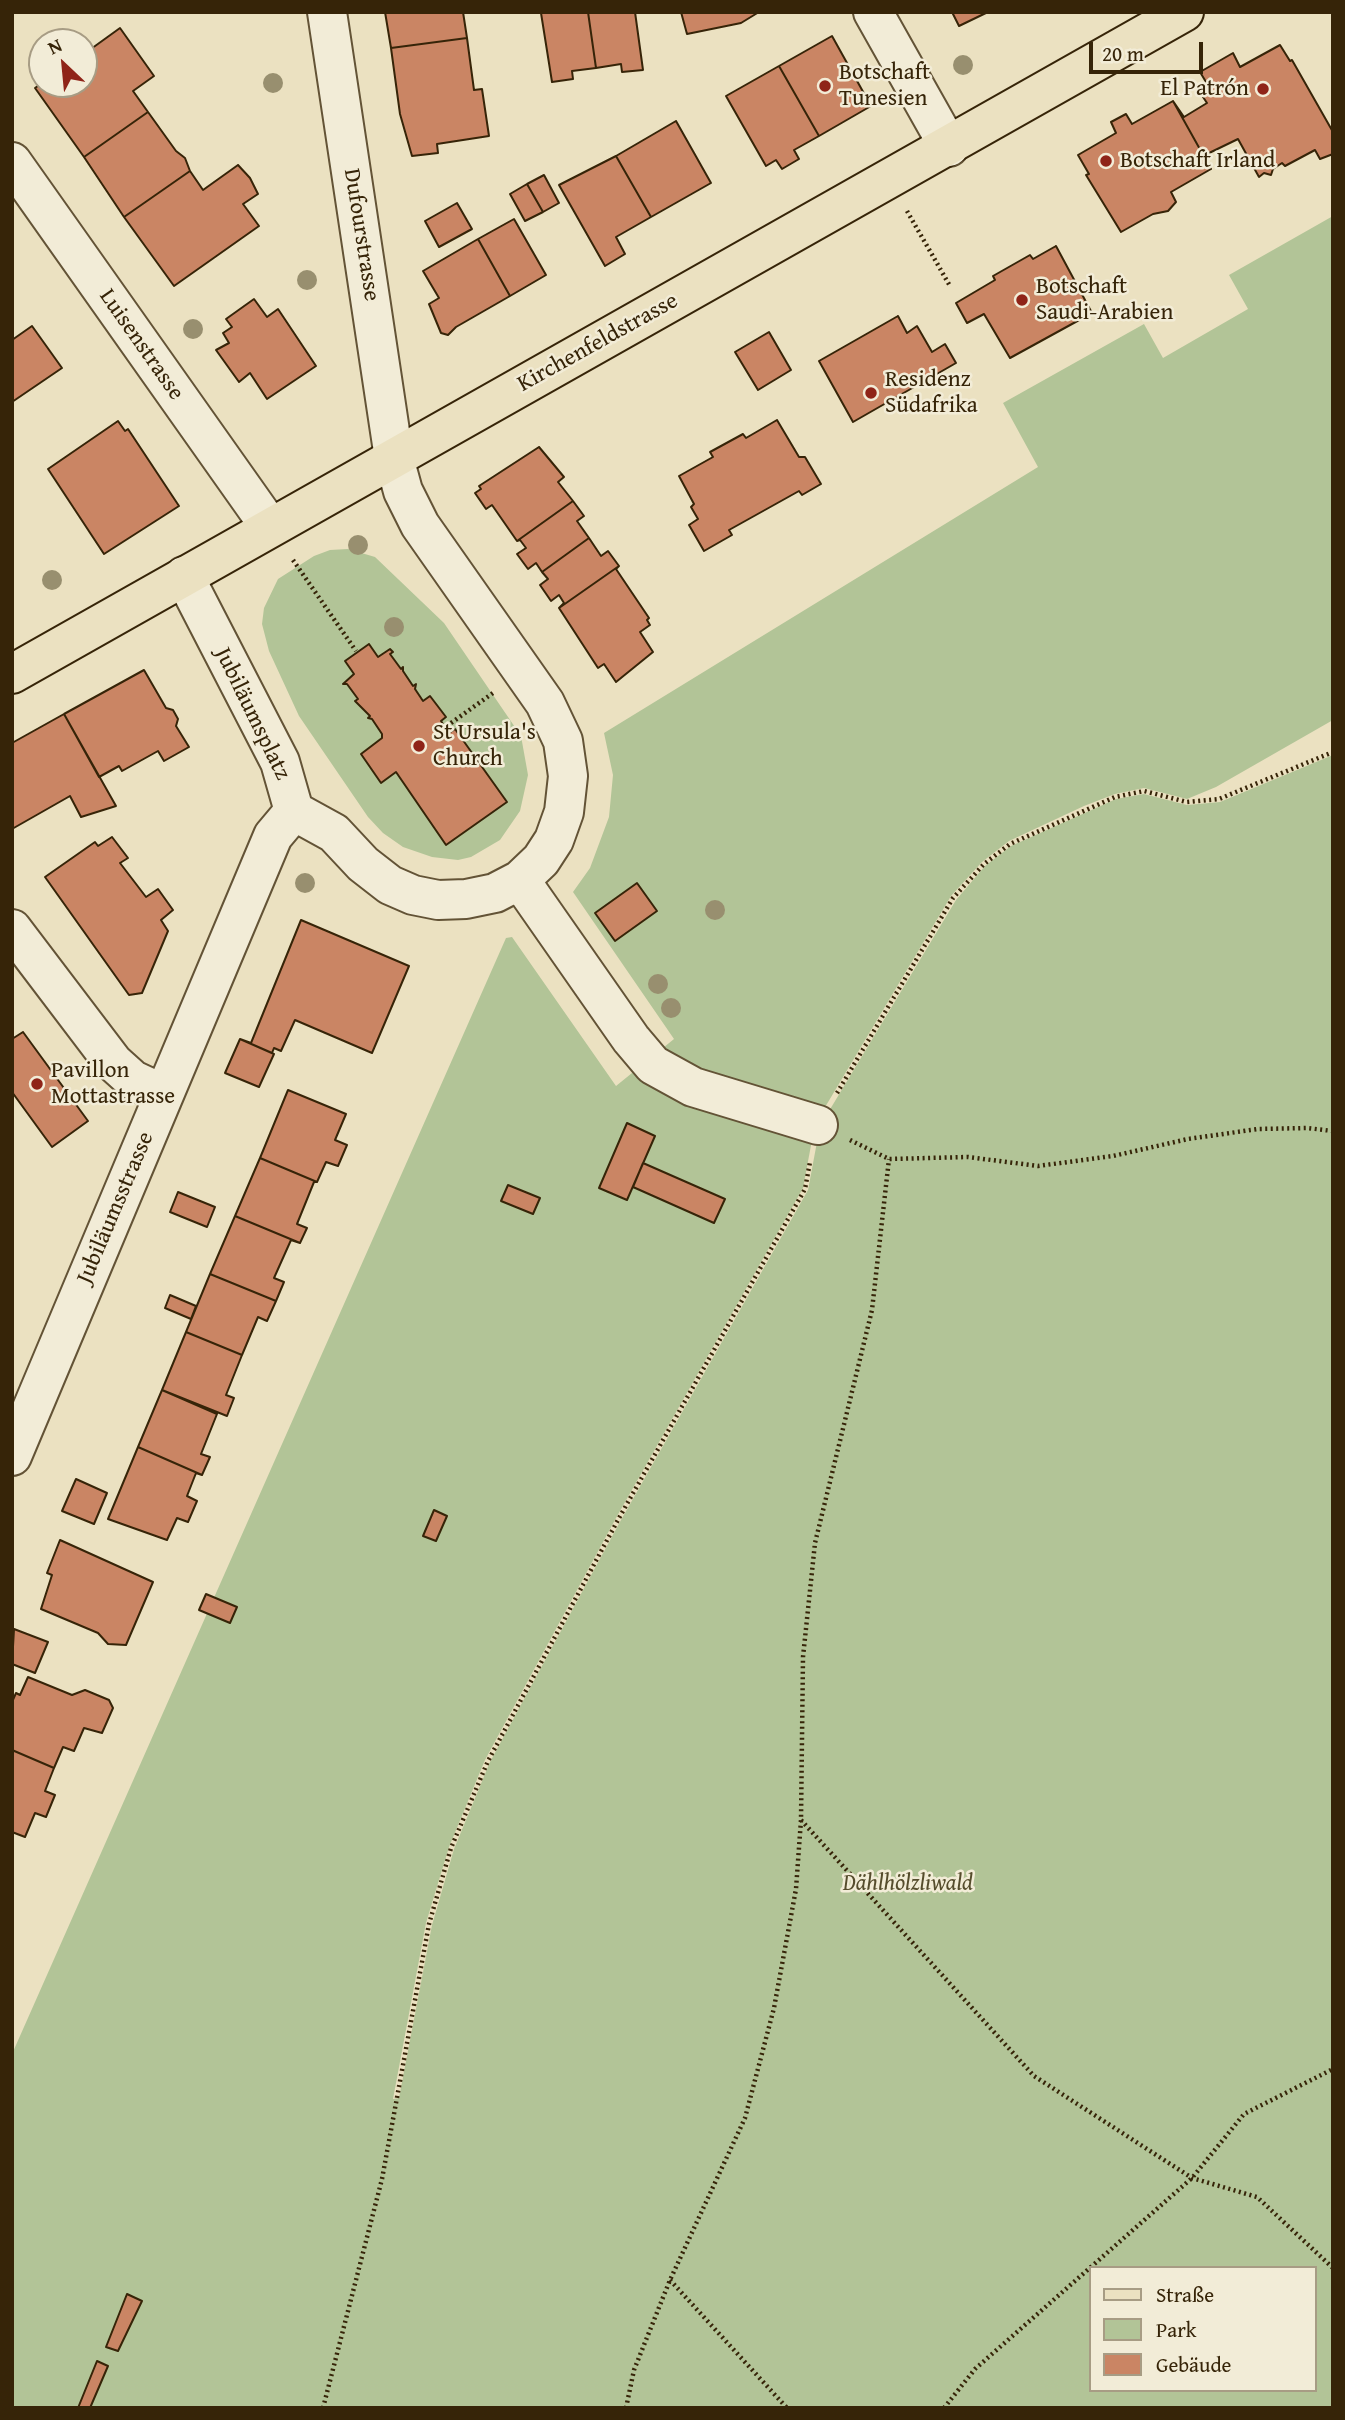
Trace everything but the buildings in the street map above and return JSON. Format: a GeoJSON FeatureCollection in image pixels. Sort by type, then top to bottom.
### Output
{"type":"FeatureCollection","features":[{"type":"Feature","properties":{"kind":"main road","name":"Kirchenfeldstrasse"},"geometry":{"type":"LineString","coordinates":[[12,674],[1184,12]]}},
{"type":"Feature","properties":{"kind":"street","name":"Dufourstrasse"},"geometry":{"type":"LineString","coordinates":[[327,12],[394,458]]}},
{"type":"Feature","properties":{"kind":"street"},"geometry":{"type":"LineString","coordinates":[[873,12],[949,147]]}},
{"type":"Feature","properties":{"kind":"street","name":"Luisenstrasse"},"geometry":{"type":"LineString","coordinates":[[12,162],[270,527]]}},
{"type":"Feature","properties":{"kind":"street","name":"Jubiläumsplatz"},"geometry":{"type":"LineString","coordinates":[[184,576],[280,762],[290,795],[334,833],[363,864],[390,885],[413,895],[438,900],[466,899],[495,892],[520,880],[550,847],[564,812],[568,776],[560,731],[545,703],[420,525],[403,491],[394,458]]}},
{"type":"Feature","properties":{"kind":"street","name":"Jubiläumsstrasse"},"geometry":{"type":"LineString","coordinates":[[12,1456],[290,795]]}},
{"type":"Feature","properties":{"kind":"street"},"geometry":{"type":"LineString","coordinates":[[520,880],[631,1039],[653,1065],[693,1087],[818,1125]]}},
{"type":"Feature","properties":{"kind":"street"},"geometry":{"type":"LineString","coordinates":[[15,938],[113,1062],[133,1080],[163,1094]]}},
{"type":"Feature","properties":{"kind":"path"},"geometry":{"type":"LineString","coordinates":[[907,211],[950,286]]}},
{"type":"Feature","properties":{"kind":"path"},"geometry":{"type":"LineString","coordinates":[[292,559],[356,651]]}},
{"type":"Feature","properties":{"kind":"path"},"geometry":{"type":"LineString","coordinates":[[451,723],[500,689]]}},
{"type":"Feature","properties":{"kind":"path"},"geometry":{"type":"LineString","coordinates":[[323,2408],[382,2179],[429,1924],[451,1848],[494,1749],[618,1518],[805,1189],[818,1125],[954,898],[984,864],[1010,844],[1115,797],[1144,791],[1187,802],[1219,799],[1333,752]]}},
{"type":"Feature","properties":{"kind":"path"},"geometry":{"type":"LineString","coordinates":[[818,1125],[889,1159],[968,1157],[1038,1166],[1113,1156],[1188,1139],[1258,1129],[1307,1128],[1333,1131]]}},
{"type":"Feature","properties":{"kind":"path"},"geometry":{"type":"LineString","coordinates":[[626,2408],[634,2370],[670,2280],[745,2118],[774,2008],[796,1889],[802,1820],[803,1657],[815,1543],[872,1310],[889,1159]]}},
{"type":"Feature","properties":{"kind":"path"},"geometry":{"type":"LineString","coordinates":[[802,1820],[1034,2076],[1192,2178],[1257,2197],[1333,2268]]}},
{"type":"Feature","properties":{"kind":"path"},"geometry":{"type":"LineString","coordinates":[[1092,2266],[1192,2178],[1244,2114],[1333,2069]]}},
{"type":"Feature","properties":{"kind":"path"},"geometry":{"type":"LineString","coordinates":[[944,2408],[975,2369],[1090,2268]]}},
{"type":"Feature","properties":{"kind":"path"},"geometry":{"type":"LineString","coordinates":[[670,2280],[787,2408]]}},
{"type":"Feature","properties":{"kind":"green space","name":"Dählhölzliwald"},"geometry":{"type":"Polygon","coordinates":[[[1333,216],[1333,720],[1216,787],[1187,799],[1144,788],[1115,794],[1084,806],[1009,841],[982,862],[951,896],[815,1124],[803,1188],[616,1518],[485,1760],[449,1847],[426,1923],[393,2099],[399,2098],[432,1925],[454,1849],[490,1762],[621,1520],[808,1190],[820,1126],[956,900],[985,866],[1011,846],[1116,799],[1144,794],[1187,805],[1220,802],[1333,755],[1333,2408],[12,2408],[12,2054],[506,938],[512,937],[616,1086],[674,1039],[573,892],[590,868],[609,817],[613,775],[604,733],[1038,467],[1003,403],[1144,324],[1163,358],[1248,309],[1229,275],[1333,216]]]}},
{"type":"Feature","properties":{"kind":"green space"},"geometry":{"type":"Polygon","coordinates":[[[348,549],[375,557],[444,623],[521,736],[528,775],[520,811],[500,840],[471,857],[458,860],[432,857],[403,847],[383,833],[368,817],[299,716],[269,651],[262,624],[264,608],[278,579],[314,556],[330,550],[348,549]]]}},
{"type":"Feature","properties":{"kind":"place","name":"Botschaft Tunesien"},"geometry":{"type":"Point","coordinates":[825,86]}},
{"type":"Feature","properties":{"kind":"place","name":"El Patrón"},"geometry":{"type":"Point","coordinates":[1263,89]}},
{"type":"Feature","properties":{"kind":"place","name":"Botschaft Irland"},"geometry":{"type":"Point","coordinates":[1106,161]}},
{"type":"Feature","properties":{"kind":"place","name":"Botschaft Saudi-Arabien"},"geometry":{"type":"Point","coordinates":[1022,300]}},
{"type":"Feature","properties":{"kind":"place","name":"Residenz Südafrika"},"geometry":{"type":"Point","coordinates":[871,393]}},
{"type":"Feature","properties":{"kind":"place","name":"St Ursula's Church"},"geometry":{"type":"Point","coordinates":[419,746]}},
{"type":"Feature","properties":{"kind":"place","name":"Pavillon Mottastrasse"},"geometry":{"type":"Point","coordinates":[37,1084]}}]}
